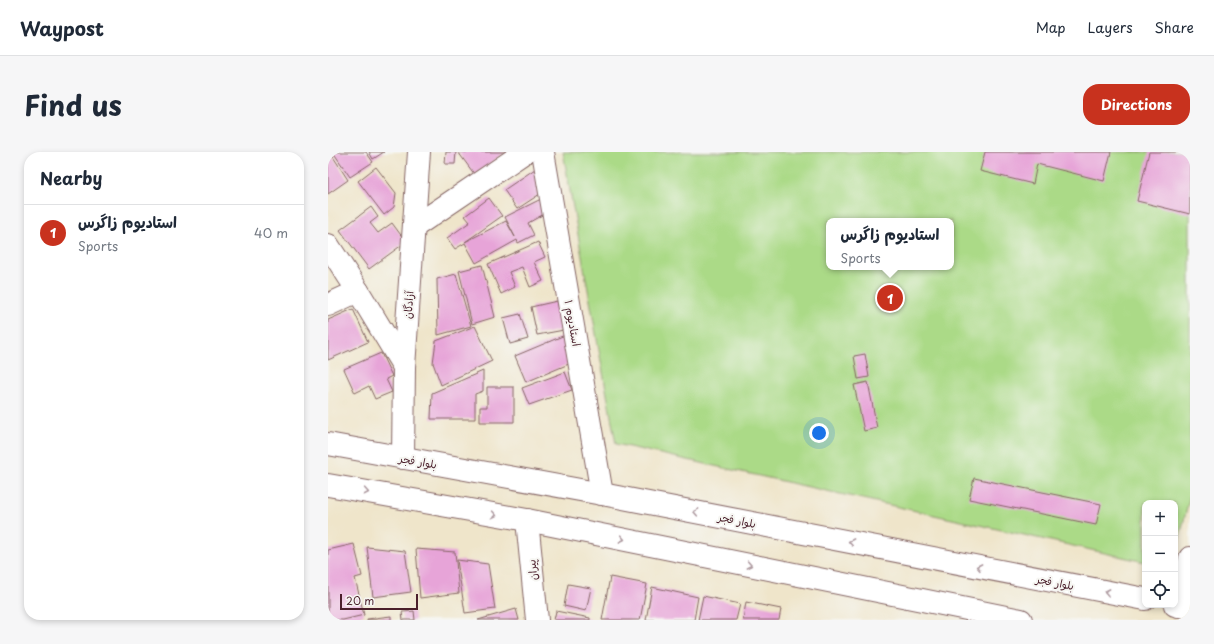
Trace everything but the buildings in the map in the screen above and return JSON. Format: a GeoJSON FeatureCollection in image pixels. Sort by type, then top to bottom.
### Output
{"type":"FeatureCollection","features":[{"type":"Feature","properties":{"kind":"main road","name":"آزادگان"},"geometry":{"type":"LineString","coordinates":[[403,458],[404,367],[419,152]]}},
{"type":"Feature","properties":{"kind":"main road"},"geometry":{"type":"LineString","coordinates":[[414,227],[525,152]]}},
{"type":"Feature","properties":{"kind":"main road","name":"استادیوم ۱"},"geometry":{"type":"LineString","coordinates":[[543,152],[602,494]]}},
{"type":"Feature","properties":{"kind":"main road"},"geometry":{"type":"LineString","coordinates":[[328,245],[404,367]]}},
{"type":"Feature","properties":{"kind":"main road"},"geometry":{"type":"LineString","coordinates":[[328,304],[358,292]]}},
{"type":"Feature","properties":{"kind":"main road","name":"بلوار فجر"},"geometry":{"type":"LineString","coordinates":[[328,444],[602,494],[1142,598]]}},
{"type":"Feature","properties":{"kind":"main road"},"geometry":{"type":"LineString","coordinates":[[332,489],[527,520],[1021,620]]}},
{"type":"Feature","properties":{"kind":"main road","name":"پیران"},"geometry":{"type":"LineString","coordinates":[[527,520],[537,620]]}},
{"type":"Feature","properties":{"kind":"main road"},"geometry":{"type":"LineString","coordinates":[[1181,606],[1190,558]]}},
{"type":"Feature","properties":{"kind":"green space"},"geometry":{"type":"Polygon","coordinates":[[[563,152],[1190,152],[1190,495],[1178,545],[1178,500],[1142,500],[1142,561],[616,444],[563,152]]]}},
{"type":"Feature","properties":{"kind":"place","name":"استادیوم زاگرس"},"geometry":{"type":"Point","coordinates":[890,298]}}]}
